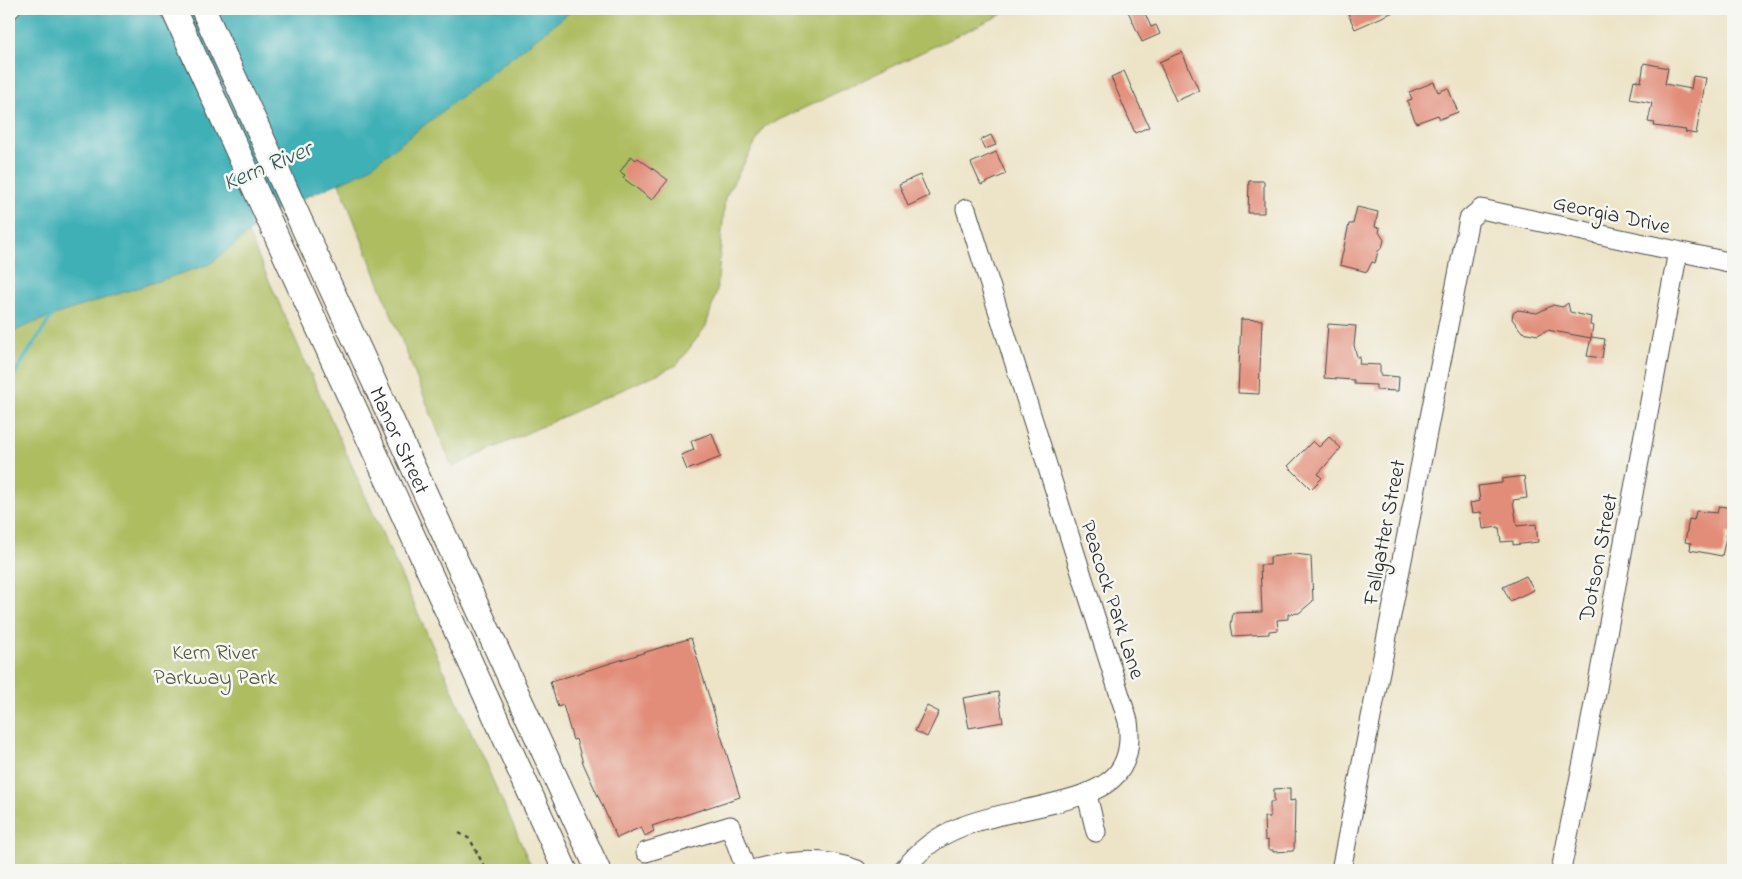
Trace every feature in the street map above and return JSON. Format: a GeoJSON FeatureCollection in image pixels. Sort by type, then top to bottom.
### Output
{"type":"FeatureCollection","features":[{"type":"Feature","properties":{"kind":"main road","name":"Manor Street"},"geometry":{"type":"LineString","coordinates":[[173,9],[565,870]]}},
{"type":"Feature","properties":{"kind":"main road","name":"Manor Street"},"geometry":{"type":"LineString","coordinates":[[203,9],[598,870]]}},
{"type":"Feature","properties":{"kind":"street","name":"Peacock Park Lane"},"geometry":{"type":"LineString","coordinates":[[904,870],[929,844],[964,826],[1087,794],[1108,783],[1125,761],[1130,735],[1128,721],[966,209]]}},
{"type":"Feature","properties":{"kind":"street","name":"Georgia Drive"},"geometry":{"type":"LineString","coordinates":[[1481,209],[1733,263]]}},
{"type":"Feature","properties":{"kind":"street","name":"Fallgatter Street"},"geometry":{"type":"LineString","coordinates":[[1341,870],[1464,235],[1469,219],[1481,209]]}},
{"type":"Feature","properties":{"kind":"street","name":"Dotson Street"},"geometry":{"type":"LineString","coordinates":[[1560,870],[1589,730],[1678,251]]}},
{"type":"Feature","properties":{"kind":"street"},"geometry":{"type":"LineString","coordinates":[[1087,794],[1096,832]]}},
{"type":"Feature","properties":{"kind":"street"},"geometry":{"type":"LineString","coordinates":[[646,852],[730,826],[746,870]]}},
{"type":"Feature","properties":{"kind":"street"},"geometry":{"type":"LineString","coordinates":[[752,870],[778,863],[802,861],[835,864],[857,870]]}},
{"type":"Feature","properties":{"kind":"path"},"geometry":{"type":"LineString","coordinates":[[459,833],[470,839],[486,870]]}},
{"type":"Feature","properties":{"kind":"green space"},"geometry":{"type":"Polygon","coordinates":[[[270,9],[1013,9],[764,127],[725,198],[717,290],[706,326],[677,365],[452,467],[270,9]]]}},
{"type":"Feature","properties":{"kind":"green space","name":"Kern River Parkway Park"},"geometry":{"type":"Polygon","coordinates":[[[150,15],[533,870],[9,870],[9,43],[150,15]]]}},
{"type":"Feature","properties":{"kind":"water","name":"Kern River"},"geometry":{"type":"Polygon","coordinates":[[[9,9],[574,9],[364,172],[278,209],[210,264],[54,315],[9,333],[9,9]]]}},
{"type":"Feature","properties":{"kind":"building"},"geometry":{"type":"Polygon","coordinates":[[[1127,9],[1143,9],[1151,27],[1156,25],[1160,34],[1142,42],[1127,9]]]}},
{"type":"Feature","properties":{"kind":"building"},"geometry":{"type":"Polygon","coordinates":[[[1346,9],[1400,9],[1355,29],[1346,9]]]}},
{"type":"Feature","properties":{"kind":"building"},"geometry":{"type":"Polygon","coordinates":[[[1182,52],[1199,91],[1176,101],[1159,62],[1182,52]]]}},
{"type":"Feature","properties":{"kind":"building"},"geometry":{"type":"Polygon","coordinates":[[[1644,63],[1668,68],[1665,84],[1691,89],[1693,76],[1706,78],[1696,134],[1685,132],[1686,130],[1654,126],[1655,123],[1648,122],[1652,103],[1630,99],[1634,80],[1641,82],[1644,63]]]}},
{"type":"Feature","properties":{"kind":"building"},"geometry":{"type":"Polygon","coordinates":[[[1124,71],[1149,127],[1135,133],[1111,77],[1124,71]]]}},
{"type":"Feature","properties":{"kind":"building"},"geometry":{"type":"Polygon","coordinates":[[[1434,82],[1438,92],[1448,88],[1458,112],[1440,119],[1438,115],[1416,123],[1407,101],[1412,99],[1409,92],[1434,82]]]}},
{"type":"Feature","properties":{"kind":"building"},"geometry":{"type":"Polygon","coordinates":[[[991,135],[996,145],[985,149],[980,140],[991,135]]]}},
{"type":"Feature","properties":{"kind":"building"},"geometry":{"type":"Polygon","coordinates":[[[996,152],[1006,174],[981,185],[971,163],[996,152]]]}},
{"type":"Feature","properties":{"kind":"building"},"geometry":{"type":"Polygon","coordinates":[[[631,156],[636,160],[638,158],[668,180],[652,200],[623,178],[625,175],[620,172],[631,156]]]}},
{"type":"Feature","properties":{"kind":"building"},"geometry":{"type":"Polygon","coordinates":[[[920,175],[929,196],[908,206],[899,184],[920,175]]]}},
{"type":"Feature","properties":{"kind":"building"},"geometry":{"type":"Polygon","coordinates":[[[1249,181],[1264,181],[1264,213],[1248,213],[1249,181]]]}},
{"type":"Feature","properties":{"kind":"building"},"geometry":{"type":"Polygon","coordinates":[[[1357,207],[1378,212],[1375,227],[1380,228],[1379,232],[1384,240],[1382,248],[1378,251],[1375,263],[1372,262],[1367,272],[1340,265],[1349,224],[1353,224],[1357,207]]]}},
{"type":"Feature","properties":{"kind":"building"},"geometry":{"type":"Polygon","coordinates":[[[1568,303],[1570,312],[1591,317],[1590,325],[1593,326],[1591,337],[1605,339],[1602,358],[1587,356],[1591,338],[1547,330],[1538,335],[1522,332],[1512,319],[1513,313],[1518,310],[1537,313],[1553,305],[1563,307],[1568,303]]]}},
{"type":"Feature","properties":{"kind":"building"},"geometry":{"type":"Polygon","coordinates":[[[1241,319],[1262,320],[1259,394],[1238,393],[1241,319]]]}},
{"type":"Feature","properties":{"kind":"building"},"geometry":{"type":"Polygon","coordinates":[[[1328,324],[1356,326],[1354,345],[1357,357],[1360,357],[1359,364],[1380,365],[1380,375],[1399,377],[1398,391],[1376,390],[1376,385],[1354,384],[1354,380],[1324,378],[1328,324]]]}},
{"type":"Feature","properties":{"kind":"building"},"geometry":{"type":"Polygon","coordinates":[[[712,433],[721,457],[687,470],[681,455],[694,450],[691,441],[712,433]]]}},
{"type":"Feature","properties":{"kind":"building"},"geometry":{"type":"Polygon","coordinates":[[[1329,437],[1341,448],[1318,474],[1322,478],[1311,489],[1288,466],[1313,441],[1319,447],[1329,437]]]}},
{"type":"Feature","properties":{"kind":"building"},"geometry":{"type":"Polygon","coordinates":[[[1524,476],[1527,498],[1513,500],[1517,526],[1536,524],[1538,542],[1513,545],[1513,541],[1501,542],[1499,527],[1483,529],[1481,512],[1472,513],[1470,503],[1480,501],[1478,486],[1502,483],[1502,479],[1524,476]]]}},
{"type":"Feature","properties":{"kind":"building"},"geometry":{"type":"Polygon","coordinates":[[[1719,506],[1733,508],[1733,534],[1727,533],[1722,556],[1690,550],[1691,543],[1685,542],[1689,519],[1694,520],[1696,511],[1717,513],[1719,506]]]}},
{"type":"Feature","properties":{"kind":"building"},"geometry":{"type":"Polygon","coordinates":[[[1295,554],[1311,556],[1313,601],[1299,613],[1288,614],[1288,619],[1277,620],[1278,630],[1269,631],[1269,634],[1233,636],[1231,625],[1233,613],[1262,612],[1260,565],[1270,565],[1270,557],[1295,554]]]}},
{"type":"Feature","properties":{"kind":"building"},"geometry":{"type":"Polygon","coordinates":[[[1526,576],[1534,590],[1510,601],[1503,587],[1526,576]]]}},
{"type":"Feature","properties":{"kind":"building"},"geometry":{"type":"Polygon","coordinates":[[[691,638],[740,797],[652,826],[654,831],[645,836],[641,827],[617,838],[583,763],[576,739],[573,740],[563,705],[558,707],[550,682],[691,638]]]}},
{"type":"Feature","properties":{"kind":"building"},"geometry":{"type":"Polygon","coordinates":[[[998,692],[1003,722],[969,728],[963,698],[998,692]]]}},
{"type":"Feature","properties":{"kind":"building"},"geometry":{"type":"Polygon","coordinates":[[[927,706],[939,712],[927,737],[915,731],[927,706]]]}},
{"type":"Feature","properties":{"kind":"building"},"geometry":{"type":"Polygon","coordinates":[[[1290,788],[1290,801],[1295,800],[1294,849],[1293,851],[1273,852],[1273,850],[1268,850],[1268,840],[1265,841],[1264,817],[1270,817],[1270,802],[1274,802],[1274,789],[1290,788]]]}},
{"type":"Feature","properties":{"kind":"waterway"},"geometry":{"type":"LineString","coordinates":[[9,382],[55,311]]}}]}
